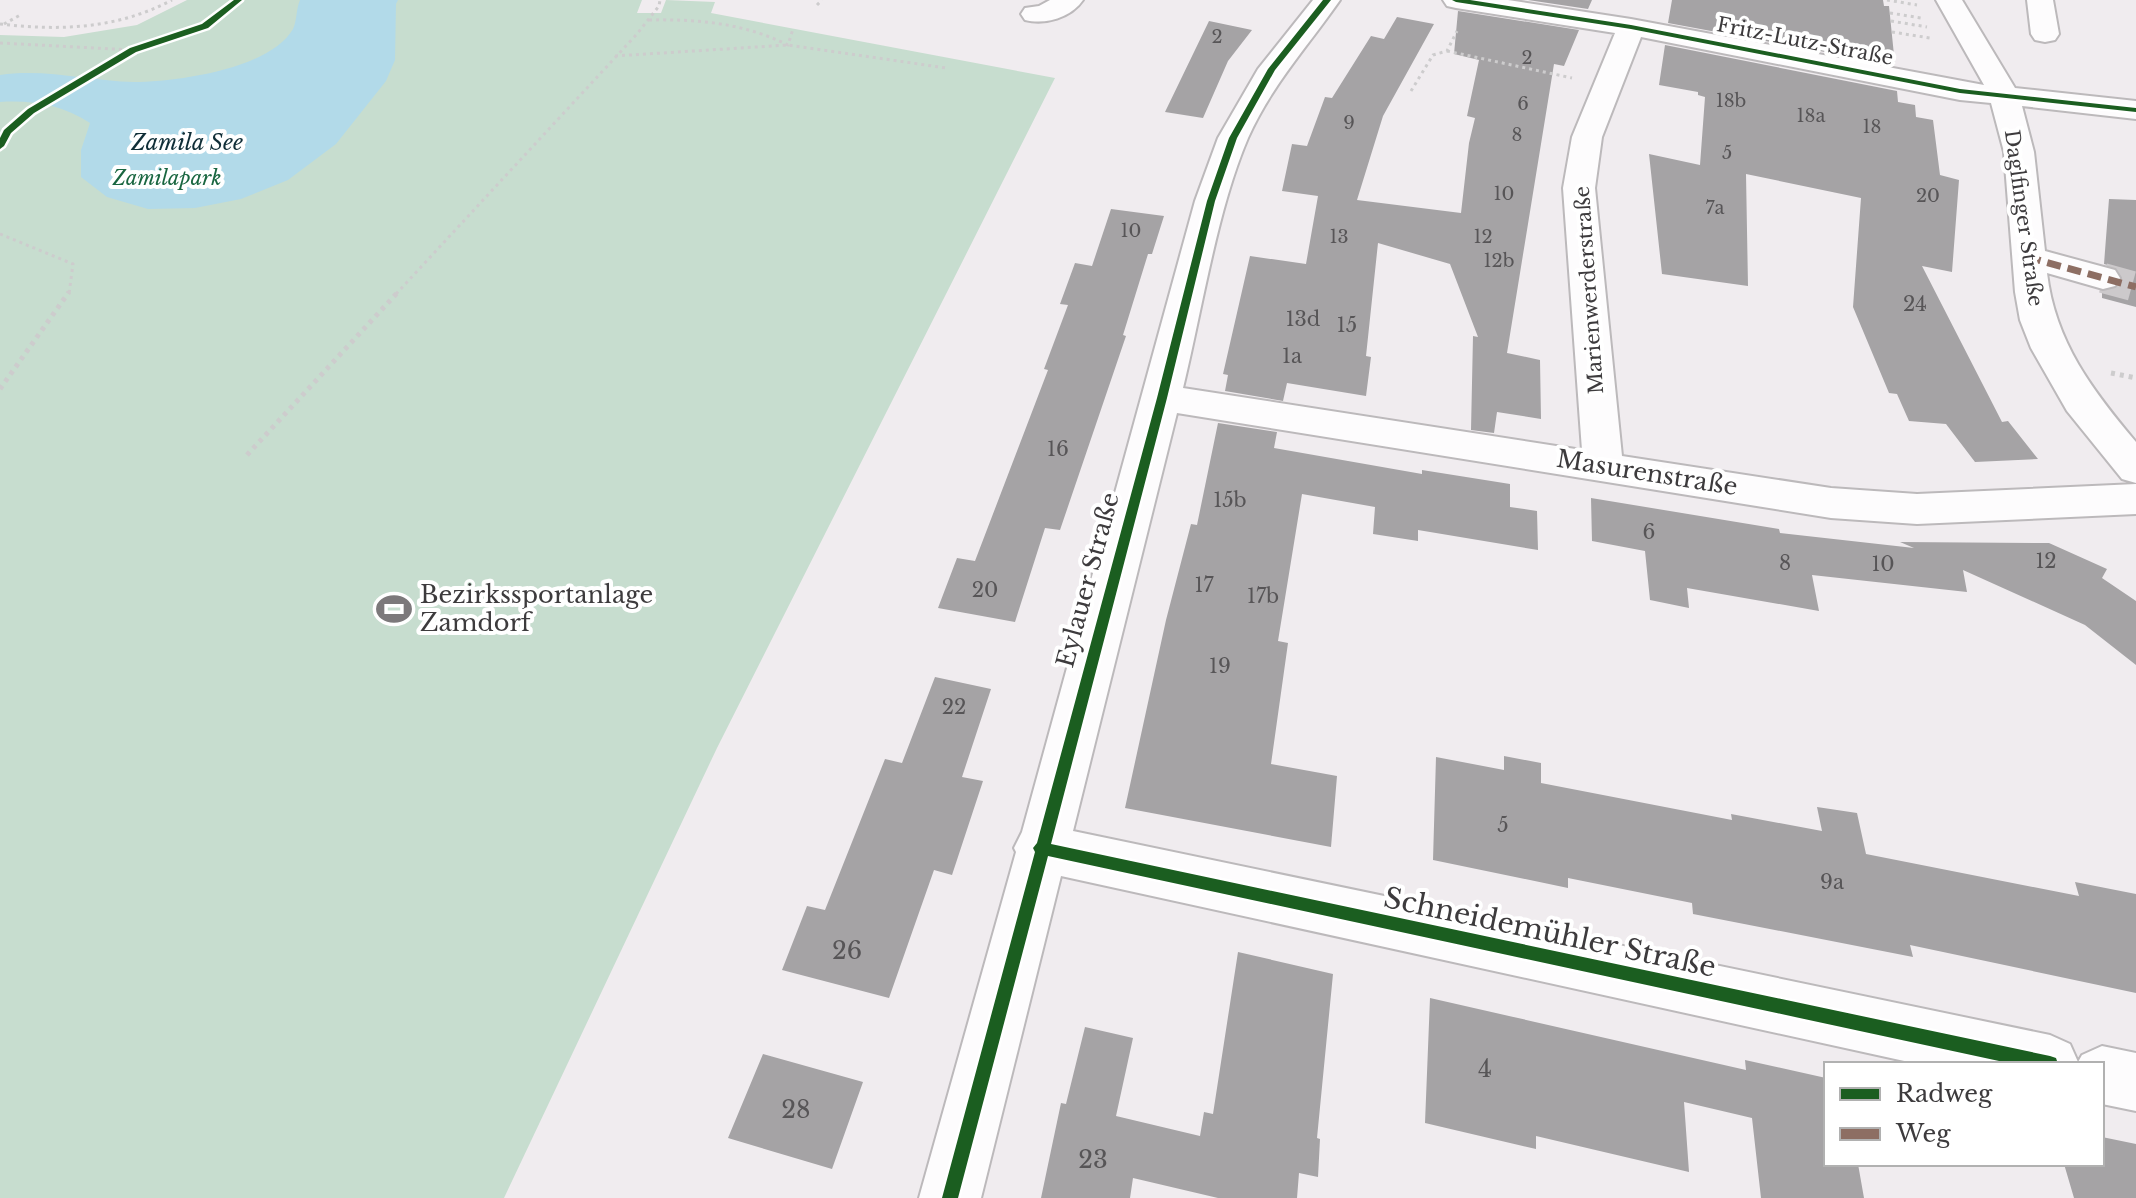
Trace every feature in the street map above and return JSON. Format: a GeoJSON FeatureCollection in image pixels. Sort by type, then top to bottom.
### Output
{"type":"FeatureCollection","features":[{"type":"Feature","properties":{"kind":"street"},"geometry":{"type":"LineString","coordinates":[[1034,14],[1043,15],[1070,0]]}},
{"type":"Feature","properties":{"kind":"street","name":"Eylauer Straße"},"geometry":{"type":"LineString","coordinates":[[950,1198],[1040,848],[1162,398],[1211,201],[1233,138],[1272,69],[1327,0]]}},
{"type":"Feature","properties":{"kind":"street"},"geometry":{"type":"LineString","coordinates":[[2021,0],[2040,0],[2045,34]]}},
{"type":"Feature","properties":{"kind":"street","name":"Fritz-Lutz-Straße"},"geometry":{"type":"LineString","coordinates":[[1472,8],[1631,27],[1960,91],[2136,110]]}},
{"type":"Feature","properties":{"kind":"street","name":"Daglfinger Straße"},"geometry":{"type":"LineString","coordinates":[[1932,13],[2004,95],[2019,152],[2027,257],[2038,320],[2049,348],[2081,402],[2136,469]]}},
{"type":"Feature","properties":{"kind":"street","name":"Marienwerderstraße"},"geometry":{"type":"LineString","coordinates":[[1603,465],[1579,188],[1587,137],[1631,27]]}},
{"type":"Feature","properties":{"kind":"street"},"geometry":{"type":"LineString","coordinates":[[2027,257],[2103,278]]}},
{"type":"Feature","properties":{"kind":"street","name":"Masurenstraße"},"geometry":{"type":"LineString","coordinates":[[1162,398],[1831,503],[1917,509],[2136,499]]}},
{"type":"Feature","properties":{"kind":"street","name":"Schneidemühler Straße"},"geometry":{"type":"LineString","coordinates":[[1040,848],[2041,1062]]}},
{"type":"Feature","properties":{"kind":"street"},"geometry":{"type":"LineString","coordinates":[[2104,1075],[2136,1082]]}},
{"type":"Feature","properties":{"kind":"path"},"geometry":{"type":"LineString","coordinates":[[1,24],[71,31],[136,18],[172,0]]}},
{"type":"Feature","properties":{"kind":"path"},"geometry":{"type":"LineString","coordinates":[[247,455],[648,20],[660,0]]}},
{"type":"Feature","properties":{"kind":"path"},"geometry":{"type":"LineString","coordinates":[[817,5],[822,0]]}},
{"type":"Feature","properties":{"kind":"path"},"geometry":{"type":"LineString","coordinates":[[1887,0],[1932,13]]}},
{"type":"Feature","properties":{"kind":"path"},"geometry":{"type":"LineString","coordinates":[[1447,51],[1472,8]]}},
{"type":"Feature","properties":{"kind":"path"},"geometry":{"type":"LineString","coordinates":[[1890,13],[1932,13]]}},
{"type":"Feature","properties":{"kind":"path"},"geometry":{"type":"LineString","coordinates":[[1891,21],[1932,13]]}},
{"type":"Feature","properties":{"kind":"path"},"geometry":{"type":"LineString","coordinates":[[1,24],[22,14]]}},
{"type":"Feature","properties":{"kind":"path"},"geometry":{"type":"LineString","coordinates":[[99,26],[103,16]]}},
{"type":"Feature","properties":{"kind":"path"},"geometry":{"type":"LineString","coordinates":[[648,20],[703,18],[768,34],[788,45]]}},
{"type":"Feature","properties":{"kind":"path"},"geometry":{"type":"LineString","coordinates":[[788,45],[793,29]]}},
{"type":"Feature","properties":{"kind":"path"},"geometry":{"type":"LineString","coordinates":[[1892,32],[1938,39]]}},
{"type":"Feature","properties":{"kind":"path"},"geometry":{"type":"LineString","coordinates":[[0,43],[133,50]]}},
{"type":"Feature","properties":{"kind":"path"},"geometry":{"type":"LineString","coordinates":[[615,56],[788,45],[946,68]]}},
{"type":"Feature","properties":{"kind":"path"},"geometry":{"type":"LineString","coordinates":[[1411,91],[1433,55],[1447,51],[1606,85]]}},
{"type":"Feature","properties":{"kind":"path"},"geometry":{"type":"LineString","coordinates":[[0,234],[73,264],[69,294],[0,389]]}},
{"type":"Feature","properties":{"kind":"path"},"geometry":{"type":"LineString","coordinates":[[2102,371],[2136,378]]}},
{"type":"Feature","properties":{"kind":"green space","name":"Bezirkssportanlage Zamdorf"},"geometry":{"type":"Polygon","coordinates":[[[187,0],[642,0],[637,13],[661,13],[666,0],[715,2],[711,13],[1055,78],[717,748],[504,1198],[0,1198],[0,35],[64,37],[137,25],[187,0]]]}},
{"type":"Feature","properties":{"kind":"water","name":"Zamila See"},"geometry":{"type":"Polygon","coordinates":[[[300,0],[398,0],[395,60],[386,81],[336,144],[288,180],[241,199],[195,208],[148,209],[107,197],[81,177],[81,150],[90,123],[47,105],[0,102],[0,75],[33,73],[134,82],[197,76],[244,63],[281,43],[293,29],[300,0]]]}},
{"type":"Feature","properties":{"kind":"building"},"geometry":{"type":"Polygon","coordinates":[[[1528,0],[1592,0],[1588,9],[1528,0]]]}},
{"type":"Feature","properties":{"kind":"building"},"geometry":{"type":"Polygon","coordinates":[[[1672,0],[1883,0],[1884,6],[1889,6],[1895,65],[1668,23],[1672,0]]]}},
{"type":"Feature","properties":{"kind":"building"},"geometry":{"type":"Polygon","coordinates":[[[1458,11],[1579,30],[1564,66],[1554,64],[1507,353],[1540,360],[1541,419],[1497,412],[1494,433],[1471,430],[1473,336],[1478,337],[1450,264],[1378,243],[1366,356],[1371,357],[1366,396],[1287,383],[1283,401],[1225,391],[1228,375],[1223,374],[1250,256],[1306,264],[1318,196],[1282,191],[1292,144],[1307,146],[1325,97],[1332,98],[1371,36],[1384,39],[1397,17],[1434,24],[1383,116],[1357,200],[1461,213],[1475,118],[1467,116],[1479,60],[1454,54],[1458,11]]]}},
{"type":"Feature","properties":{"kind":"building"},"geometry":{"type":"Polygon","coordinates":[[[1209,21],[1252,30],[1228,61],[1203,118],[1165,112],[1209,21]]]}},
{"type":"Feature","properties":{"kind":"building"},"geometry":{"type":"Polygon","coordinates":[[[1665,45],[1897,91],[1898,102],[1915,105],[1916,117],[1933,120],[1940,175],[1959,180],[1952,272],[1922,266],[2002,422],[2008,421],[2038,459],[1975,462],[1946,424],[1909,421],[1897,394],[1889,393],[1853,307],[1861,198],[1746,174],[1748,286],[1662,274],[1649,154],[1700,165],[1705,97],[1698,95],[1698,92],[1659,85],[1665,45]]]}},
{"type":"Feature","properties":{"kind":"building"},"geometry":{"type":"Polygon","coordinates":[[[2109,199],[2136,200],[2136,307],[2102,298],[2102,292],[2116,289],[2123,280],[2118,268],[2104,264],[2109,199]]]}},
{"type":"Feature","properties":{"kind":"building"},"geometry":{"type":"Polygon","coordinates":[[[1111,209],[1164,216],[1152,254],[1148,254],[1123,335],[1126,336],[1060,530],[1045,528],[1015,622],[938,608],[957,558],[975,561],[1048,370],[1044,369],[1068,305],[1060,304],[1075,263],[1092,266],[1111,209]]]}},
{"type":"Feature","properties":{"kind":"building"},"geometry":{"type":"Polygon","coordinates":[[[1218,423],[1277,432],[1274,448],[1422,474],[1422,470],[1510,484],[1510,507],[1537,511],[1538,550],[1418,530],[1418,541],[1373,534],[1375,507],[1302,494],[1278,641],[1288,643],[1271,764],[1337,776],[1331,847],[1125,808],[1166,620],[1191,524],[1197,525],[1218,423]]]}},
{"type":"Feature","properties":{"kind":"building"},"geometry":{"type":"Polygon","coordinates":[[[1591,498],[1779,529],[1780,533],[1914,548],[1900,542],[2049,543],[2107,569],[2102,578],[2136,601],[2136,665],[2085,625],[1963,570],[1967,592],[1812,575],[1819,611],[1687,588],[1689,608],[1650,600],[1645,551],[1592,541],[1591,498]]]}},
{"type":"Feature","properties":{"kind":"building"},"geometry":{"type":"Polygon","coordinates":[[[935,677],[991,689],[962,777],[983,781],[952,875],[934,870],[889,998],[782,970],[807,906],[825,910],[885,759],[902,763],[935,677]]]}},
{"type":"Feature","properties":{"kind":"building"},"geometry":{"type":"Polygon","coordinates":[[[1504,756],[1541,763],[1541,783],[1732,820],[1731,814],[1822,831],[1817,807],[1857,813],[1866,854],[2079,896],[2075,882],[2136,894],[2136,993],[1910,945],[1913,957],[1693,914],[1692,903],[1568,878],[1568,888],[1433,860],[1436,757],[1504,770],[1504,756]]]}},
{"type":"Feature","properties":{"kind":"building"},"geometry":{"type":"Polygon","coordinates":[[[1238,952],[1333,974],[1317,1138],[1320,1139],[1318,1177],[1299,1173],[1297,1198],[1218,1198],[1133,1178],[1130,1198],[1041,1198],[1061,1103],[1066,1104],[1085,1027],[1133,1038],[1116,1116],[1200,1136],[1204,1112],[1213,1114],[1238,952]]]}},
{"type":"Feature","properties":{"kind":"building"},"geometry":{"type":"Polygon","coordinates":[[[1430,998],[1746,1070],[1745,1060],[1824,1078],[1824,1166],[1858,1166],[1864,1198],[1761,1198],[1752,1118],[1684,1102],[1689,1172],[1536,1136],[1536,1149],[1425,1123],[1430,998]]]}},
{"type":"Feature","properties":{"kind":"building"},"geometry":{"type":"Polygon","coordinates":[[[763,1054],[863,1082],[832,1169],[728,1138],[763,1054]]]}},
{"type":"Feature","properties":{"kind":"building"},"geometry":{"type":"Polygon","coordinates":[[[2104,1137],[2136,1144],[2136,1198],[2074,1198],[2065,1166],[2104,1166],[2104,1137]]]}},
{"type":"Feature","properties":{"kind":"tunnel"},"geometry":{"type":"LineString","coordinates":[[2103,278],[2136,287]]}},
{"type":"Feature","properties":{"kind":"marked path"},"geometry":{"type":"LineString","coordinates":[[2027,257],[2136,287]]}},
{"type":"Feature","properties":{"kind":"cycle path"},"geometry":{"type":"LineString","coordinates":[[0,146],[7,132],[31,111],[133,50],[205,26],[238,0]]}},
{"type":"Feature","properties":{"kind":"cycle path"},"geometry":{"type":"LineString","coordinates":[[950,1198],[1162,398],[1211,201],[1233,138],[1272,69],[1327,0]]}},
{"type":"Feature","properties":{"kind":"cycle path"},"geometry":{"type":"LineString","coordinates":[[1456,0],[1631,27],[1960,91],[2136,110]]}},
{"type":"Feature","properties":{"kind":"cycle path"},"geometry":{"type":"LineString","coordinates":[[1040,848],[2041,1062]]}},
{"type":"Feature","properties":{"kind":"place","name":"Bezirkssportanlage Zamdorf"},"geometry":{"type":"Point","coordinates":[394,609]}},
{"type":"Feature","properties":{"kind":"park label","name":"Zamilapark"},"geometry":{"type":"Point","coordinates":[167,178]}}]}
